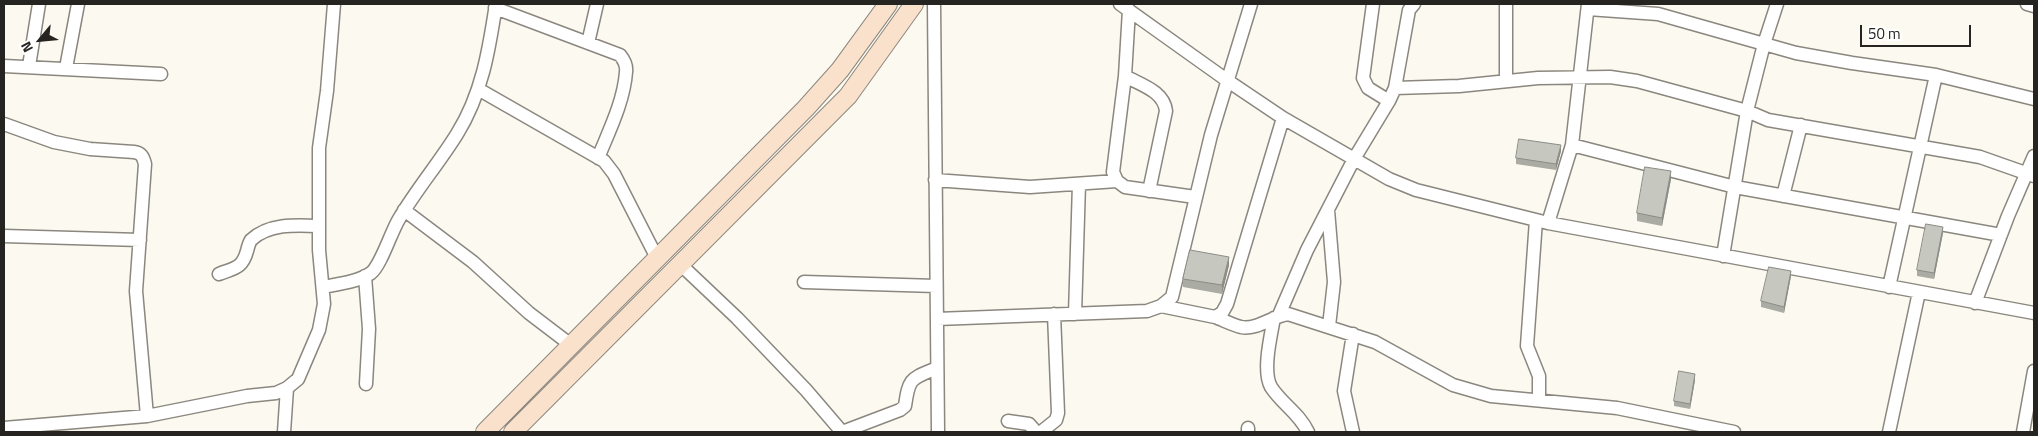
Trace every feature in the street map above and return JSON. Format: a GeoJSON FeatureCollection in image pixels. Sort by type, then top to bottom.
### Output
{"type":"FeatureCollection","features":[{"type":"Feature","properties":{"kind":"street"},"geometry":{"type":"LineString","coordinates":[[29,66],[39,4]]}},
{"type":"Feature","properties":{"kind":"street"},"geometry":{"type":"LineString","coordinates":[[66,68],[78,4]]}},
{"type":"Feature","properties":{"kind":"street"},"geometry":{"type":"LineString","coordinates":[[4,428],[147,416],[222,400],[276,393],[288,388],[298,379],[318,330],[324,304],[319,250],[319,148],[327,92],[334,4]]}},
{"type":"Feature","properties":{"kind":"street"},"geometry":{"type":"LineString","coordinates":[[588,43],[597,4]]}},
{"type":"Feature","properties":{"kind":"street"},"geometry":{"type":"LineString","coordinates":[[485,432],[806,108],[840,70],[888,4]]}},
{"type":"Feature","properties":{"kind":"street"},"geometry":{"type":"LineString","coordinates":[[513,432],[848,96],[914,4]]}},
{"type":"Feature","properties":{"kind":"street"},"geometry":{"type":"LineString","coordinates":[[934,4],[938,432]]}},
{"type":"Feature","properties":{"kind":"street"},"geometry":{"type":"LineString","coordinates":[[937,319],[1147,311],[1161,306],[1172,297],[1195,197],[1251,4]]}},
{"type":"Feature","properties":{"kind":"street"},"geometry":{"type":"LineString","coordinates":[[1374,4],[1363,78],[1368,88],[1389,101]]}},
{"type":"Feature","properties":{"kind":"street"},"geometry":{"type":"LineString","coordinates":[[1308,432],[1299,416],[1270,385],[1267,356],[1276,316],[1307,250],[1354,159],[1395,88],[1409,10],[1414,4]]}},
{"type":"Feature","properties":{"kind":"street"},"geometry":{"type":"LineString","coordinates":[[1506,4],[1506,81]]}},
{"type":"Feature","properties":{"kind":"street"},"geometry":{"type":"LineString","coordinates":[[1724,256],[1747,111],[1764,44],[1777,4]]}},
{"type":"Feature","properties":{"kind":"street"},"geometry":{"type":"LineString","coordinates":[[2027,4],[2034,6]]}},
{"type":"Feature","properties":{"kind":"street"},"geometry":{"type":"LineString","coordinates":[[323,287],[365,276],[372,272],[378,264],[386,243],[404,210],[458,133],[478,90],[492,39],[495,6],[620,55],[624,59],[626,72],[621,97],[598,158]]}},
{"type":"Feature","properties":{"kind":"street"},"geometry":{"type":"LineString","coordinates":[[1539,400],[1539,376],[1528,346],[1542,221],[1572,144],[1588,6],[1658,14],[1764,44],[1852,63],[1936,75],[2034,99]]}},
{"type":"Feature","properties":{"kind":"street"},"geometry":{"type":"LineString","coordinates":[[1125,7],[1228,81],[1284,118],[1389,179],[1416,190],[1542,221],[2034,313]]}},
{"type":"Feature","properties":{"kind":"street"},"geometry":{"type":"LineString","coordinates":[[1125,7],[1125,76],[1113,172],[1117,181],[1125,187],[1195,197]]}},
{"type":"Feature","properties":{"kind":"street"},"geometry":{"type":"LineString","coordinates":[[4,66],[161,74]]}},
{"type":"Feature","properties":{"kind":"street"},"geometry":{"type":"LineString","coordinates":[[1889,287],[1936,75]]}},
{"type":"Feature","properties":{"kind":"street"},"geometry":{"type":"LineString","coordinates":[[1125,76],[1160,95],[1165,103],[1166,111],[1149,191]]}},
{"type":"Feature","properties":{"kind":"street"},"geometry":{"type":"LineString","coordinates":[[1395,88],[1426,88],[1581,76],[1610,77],[1637,81],[1747,111],[1768,120],[1980,157],[2031,174]]}},
{"type":"Feature","properties":{"kind":"street"},"geometry":{"type":"LineString","coordinates":[[478,90],[598,158],[614,174],[657,258]]}},
{"type":"Feature","properties":{"kind":"street"},"geometry":{"type":"LineString","coordinates":[[1215,316],[1222,313],[1227,304],[1284,118]]}},
{"type":"Feature","properties":{"kind":"street"},"geometry":{"type":"LineString","coordinates":[[4,124],[54,142],[90,149],[140,153],[145,164],[136,291],[147,416]]}},
{"type":"Feature","properties":{"kind":"street"},"geometry":{"type":"LineString","coordinates":[[1783,196],[1801,125]]}},
{"type":"Feature","properties":{"kind":"street"},"geometry":{"type":"LineString","coordinates":[[1572,144],[1735,187],[2001,235]]}},
{"type":"Feature","properties":{"kind":"street"},"geometry":{"type":"LineString","coordinates":[[1975,303],[2001,235],[2031,174],[2034,156]]}},
{"type":"Feature","properties":{"kind":"street"},"geometry":{"type":"LineString","coordinates":[[935,180],[1030,187],[1117,181]]}},
{"type":"Feature","properties":{"kind":"street"},"geometry":{"type":"LineString","coordinates":[[1075,314],[1078,184]]}},
{"type":"Feature","properties":{"kind":"street"},"geometry":{"type":"LineString","coordinates":[[404,210],[473,262],[528,313],[571,345]]}},
{"type":"Feature","properties":{"kind":"street"},"geometry":{"type":"LineString","coordinates":[[1328,210],[1334,282],[1328,326]]}},
{"type":"Feature","properties":{"kind":"street"},"geometry":{"type":"LineString","coordinates":[[219,274],[239,266],[244,261],[252,240],[262,234],[284,225],[319,226]]}},
{"type":"Feature","properties":{"kind":"street"},"geometry":{"type":"LineString","coordinates":[[4,236],[140,240]]}},
{"type":"Feature","properties":{"kind":"street"},"geometry":{"type":"LineString","coordinates":[[680,264],[737,318],[806,390],[842,432],[900,410],[905,406],[908,386],[911,381],[938,368]]}},
{"type":"Feature","properties":{"kind":"street"},"geometry":{"type":"LineString","coordinates":[[365,276],[369,329],[366,384]]}},
{"type":"Feature","properties":{"kind":"street"},"geometry":{"type":"LineString","coordinates":[[804,282],[936,286]]}},
{"type":"Feature","properties":{"kind":"street"},"geometry":{"type":"LineString","coordinates":[[1889,432],[1919,292]]}},
{"type":"Feature","properties":{"kind":"street"},"geometry":{"type":"LineString","coordinates":[[1161,306],[1215,316],[1242,327],[1250,327],[1276,316],[1288,314],[1375,342],[1453,384],[1491,396],[1617,408],[1728,432]]}},
{"type":"Feature","properties":{"kind":"street"},"geometry":{"type":"LineString","coordinates":[[1041,432],[1056,420],[1058,413],[1054,314]]}},
{"type":"Feature","properties":{"kind":"street"},"geometry":{"type":"LineString","coordinates":[[1353,334],[1344,391],[1353,432]]}},
{"type":"Feature","properties":{"kind":"street"},"geometry":{"type":"LineString","coordinates":[[2027,425],[2034,371]]}},
{"type":"Feature","properties":{"kind":"street"},"geometry":{"type":"LineString","coordinates":[[284,432],[288,388]]}},
{"type":"Feature","properties":{"kind":"street"},"geometry":{"type":"LineString","coordinates":[[1008,421],[1029,424],[1036,432]]}},
{"type":"Feature","properties":{"kind":"building"},"geometry":{"type":"Polygon","coordinates":[[[1519,139],[1561,145],[1556,164],[1516,158],[1519,139]]]}},
{"type":"Feature","properties":{"kind":"building"},"geometry":{"type":"Polygon","coordinates":[[[1645,167],[1671,171],[1662,218],[1637,213],[1645,167]]]}},
{"type":"Feature","properties":{"kind":"building"},"geometry":{"type":"Polygon","coordinates":[[[1926,224],[1943,227],[1934,273],[1917,270],[1926,224]]]}},
{"type":"Feature","properties":{"kind":"building"},"geometry":{"type":"Polygon","coordinates":[[[1190,250],[1229,257],[1222,285],[1183,279],[1190,250]]]}},
{"type":"Feature","properties":{"kind":"building"},"geometry":{"type":"Polygon","coordinates":[[[1769,267],[1791,271],[1784,307],[1761,301],[1769,267]]]}},
{"type":"Feature","properties":{"kind":"building"},"geometry":{"type":"Polygon","coordinates":[[[1679,371],[1695,374],[1690,404],[1674,401],[1679,371]]]}}]}
